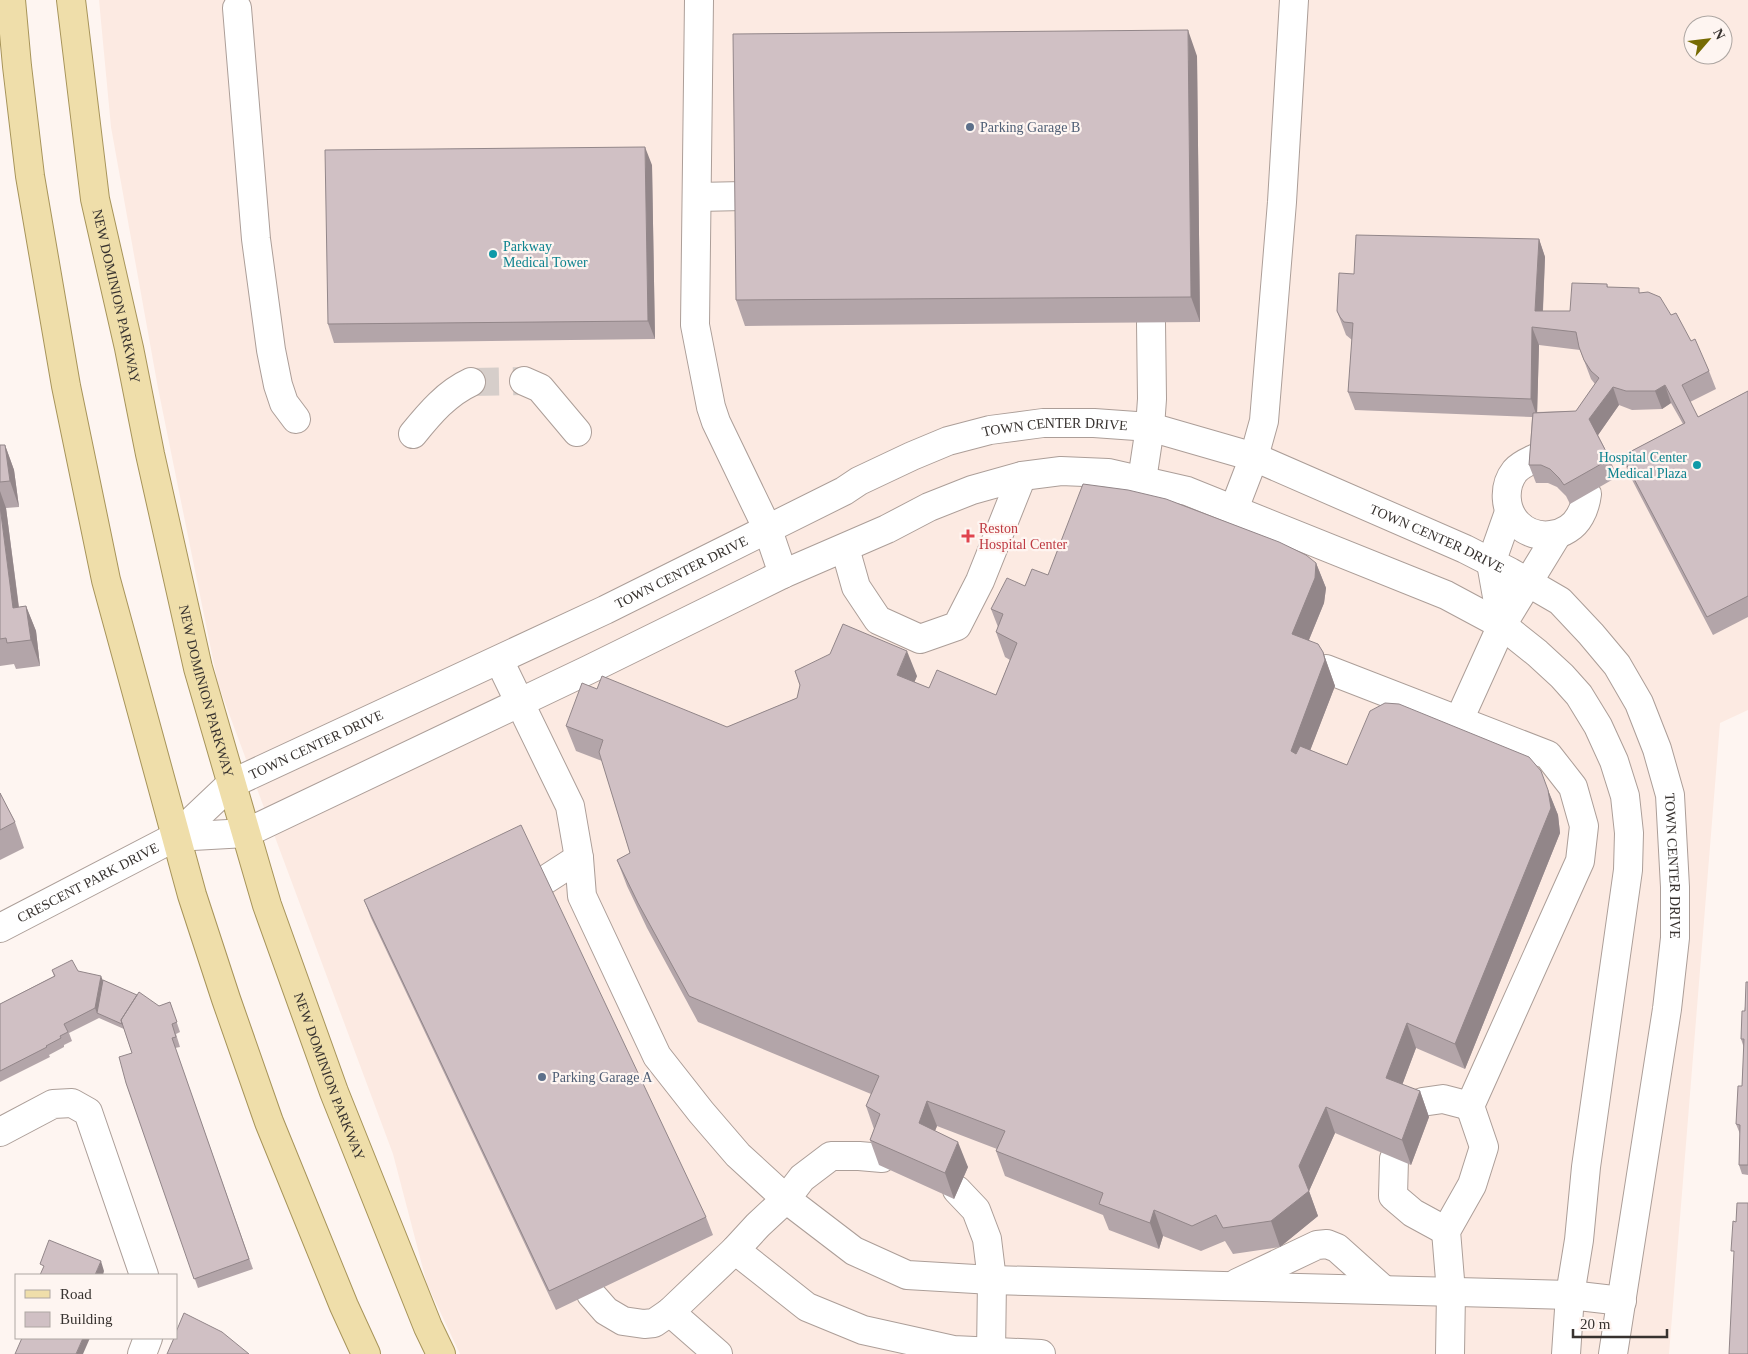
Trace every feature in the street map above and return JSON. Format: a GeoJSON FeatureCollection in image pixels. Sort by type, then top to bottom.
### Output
{"type":"FeatureCollection","features":[{"type":"Feature","properties":{"kind":"main road"},"geometry":{"type":"LineString","coordinates":[[11,0],[30,176],[66,386],[106,580],[192,895],[226,999],[269,1122],[344,1306],[366,1354]]}},
{"type":"Feature","properties":{"kind":"main road","name":"NEW DOMINION PARKWAY"},"geometry":{"type":"LineString","coordinates":[[71,0],[95,199],[198,668],[267,905],[334,1092],[428,1327],[441,1354]]}},
{"type":"Feature","properties":{"kind":"street"},"geometry":{"type":"LineString","coordinates":[[699,0],[695,325],[710,407],[768,530],[783,574]]}},
{"type":"Feature","properties":{"kind":"street"},"geometry":{"type":"LineString","coordinates":[[1234,509],[1254,457],[1264,421],[1283,193],[1294,0]]}},
{"type":"Feature","properties":{"kind":"street"},"geometry":{"type":"LineString","coordinates":[[237,8],[256,239],[271,350],[278,385],[284,403],[296,419]]}},
{"type":"Feature","properties":{"kind":"street"},"geometry":{"type":"LineString","coordinates":[[697,197],[744,196]]}},
{"type":"Feature","properties":{"kind":"street"},"geometry":{"type":"LineString","coordinates":[[1142,480],[1152,399],[1151,323]]}},
{"type":"Feature","properties":{"kind":"street"},"geometry":{"type":"LineString","coordinates":[[524,381],[540,388],[577,432]]}},
{"type":"Feature","properties":{"kind":"street"},"geometry":{"type":"LineString","coordinates":[[414,434],[428,415],[451,393],[471,382]]}},
{"type":"Feature","properties":{"kind":"street","name":"TOWN CENTER DRIVE"},"geometry":{"type":"LineString","coordinates":[[176,837],[231,784],[499,660],[768,530],[844,491],[859,481],[948,441],[990,430],[1043,423],[1094,423],[1150,427],[1254,457],[1465,549],[1529,582],[1560,601],[1617,665],[1639,703],[1657,749],[1670,795],[1674,849],[1675,938],[1667,1009],[1613,1354]]}},
{"type":"Feature","properties":{"kind":"street"},"geometry":{"type":"LineString","coordinates":[[1538,457],[1525,463],[1515,471],[1508,484],[1506,498],[1509,512],[1518,524],[1529,532],[1543,536],[1557,535],[1570,528],[1580,518],[1587,494]]}},
{"type":"Feature","properties":{"kind":"street"},"geometry":{"type":"LineString","coordinates":[[176,837],[246,833],[783,574],[845,548],[930,507],[972,490],[1022,476],[1061,471],[1108,473],[1187,491],[1446,595],[1502,625],[1556,670],[1579,695],[1598,726],[1614,761],[1625,796],[1630,833],[1628,870],[1586,1167],[1579,1240],[1570,1295],[1566,1354]]}},
{"type":"Feature","properties":{"kind":"street"},"geometry":{"type":"LineString","coordinates":[[845,548],[856,587],[878,620],[920,639],[956,626],[980,581],[1022,476]]}},
{"type":"Feature","properties":{"kind":"street"},"geometry":{"type":"LineString","coordinates":[[1502,625],[1491,563],[1509,512]]}},
{"type":"Feature","properties":{"kind":"street"},"geometry":{"type":"LineString","coordinates":[[1436,741],[1459,720],[1502,625],[1557,535]]}},
{"type":"Feature","properties":{"kind":"street"},"geometry":{"type":"LineString","coordinates":[[499,660],[570,806],[579,858],[582,896],[657,1056],[738,1155],[786,1199],[854,1251],[907,1276],[992,1280],[1570,1295],[1622,1301]]}},
{"type":"Feature","properties":{"kind":"street"},"geometry":{"type":"LineString","coordinates":[[1326,669],[1548,755],[1573,787],[1584,826],[1580,861],[1470,1106],[1484,1147],[1472,1185],[1446,1231],[1451,1292],[1450,1354]]}},
{"type":"Feature","properties":{"kind":"street","name":"CRESCENT PARK DRIVE"},"geometry":{"type":"LineString","coordinates":[[0,928],[176,837]]}},
{"type":"Feature","properties":{"kind":"street"},"geometry":{"type":"LineString","coordinates":[[545,880],[579,858]]}},
{"type":"Feature","properties":{"kind":"street"},"geometry":{"type":"LineString","coordinates":[[1413,1111],[1422,1102],[1444,1099],[1470,1106]]}},
{"type":"Feature","properties":{"kind":"street"},"geometry":{"type":"LineString","coordinates":[[0,1132],[53,1104],[72,1103],[88,1112],[144,1274]]}},
{"type":"Feature","properties":{"kind":"street"},"geometry":{"type":"LineString","coordinates":[[591,1294],[606,1312],[623,1321],[644,1324],[654,1323],[670,1312],[735,1250],[786,1199],[802,1178],[830,1156],[882,1158]]}},
{"type":"Feature","properties":{"kind":"street"},"geometry":{"type":"LineString","coordinates":[[1394,1158],[1393,1196],[1413,1214],[1446,1231]]}},
{"type":"Feature","properties":{"kind":"street"},"geometry":{"type":"LineString","coordinates":[[957,1190],[976,1210],[986,1239],[992,1280],[991,1353]]}},
{"type":"Feature","properties":{"kind":"street"},"geometry":{"type":"LineString","coordinates":[[1231,1286],[1316,1245],[1327,1244],[1337,1248],[1384,1290]]}},
{"type":"Feature","properties":{"kind":"street"},"geometry":{"type":"LineString","coordinates":[[735,1250],[807,1307],[862,1330],[953,1350],[1041,1354]]}},
{"type":"Feature","properties":{"kind":"street"},"geometry":{"type":"LineString","coordinates":[[670,1312],[718,1354]]}},
{"type":"Feature","properties":{"kind":"street"},"geometry":{"type":"LineString","coordinates":[[142,1354],[148,1339]]}},
{"type":"Feature","properties":{"kind":"shaded area","name":"Reston Hospital Center"},"geometry":{"type":"Polygon","coordinates":[[[99,0],[1748,0],[1748,710],[1720,723],[1669,1354],[460,1354],[427,1284],[393,1154],[218,684],[158,388],[111,127],[99,0]]]}},
{"type":"Feature","properties":{"kind":"building","name":"Parking Garage B"},"geometry":{"type":"Polygon","coordinates":[[[1188,30],[1191,297],[736,300],[733,34],[1188,30]]]}},
{"type":"Feature","properties":{"kind":"building","name":"Parkway Medical Tower"},"geometry":{"type":"Polygon","coordinates":[[[645,147],[648,321],[328,324],[325,150],[645,147]]]}},
{"type":"Feature","properties":{"kind":"building"},"geometry":{"type":"Polygon","coordinates":[[[1356,235],[1539,239],[1535,311],[1570,311],[1572,283],[1607,284],[1607,287],[1639,288],[1639,293],[1648,292],[1660,297],[1671,315],[1676,313],[1691,341],[1695,339],[1709,371],[1682,385],[1698,417],[1748,391],[1748,596],[1707,617],[1622,456],[1685,423],[1665,385],[1655,391],[1626,391],[1613,387],[1589,419],[1610,459],[1564,485],[1550,469],[1541,465],[1529,465],[1533,413],[1576,411],[1599,378],[1591,371],[1584,360],[1576,332],[1532,327],[1531,399],[1348,392],[1353,323],[1344,322],[1337,311],[1339,273],[1354,274],[1356,235]]]}},
{"type":"Feature","properties":{"kind":"building"},"geometry":{"type":"Polygon","coordinates":[[[0,445],[5,445],[10,481],[0,482],[0,445]]]}},
{"type":"Feature","properties":{"kind":"building"},"geometry":{"type":"Polygon","coordinates":[[[1083,484],[1128,490],[1166,499],[1279,542],[1306,555],[1316,563],[1315,578],[1292,634],[1318,644],[1325,660],[1291,751],[1296,754],[1300,746],[1347,765],[1370,711],[1385,703],[1399,704],[1529,757],[1541,771],[1548,790],[1551,808],[1455,1044],[1407,1023],[1386,1078],[1420,1091],[1402,1140],[1326,1107],[1299,1166],[1309,1191],[1271,1221],[1223,1228],[1216,1215],[1192,1226],[1154,1210],[1150,1223],[1099,1204],[1103,1193],[996,1151],[1005,1131],[927,1101],[919,1123],[958,1142],[945,1173],[870,1140],[880,1114],[866,1106],[879,1076],[689,996],[638,903],[617,860],[630,853],[599,752],[603,740],[566,726],[582,683],[597,689],[602,676],[727,727],[797,698],[800,685],[795,671],[830,654],[843,624],[907,651],[897,675],[929,688],[937,670],[996,695],[1017,643],[996,632],[1003,614],[991,609],[1007,578],[1025,586],[1032,569],[1048,575],[1083,484]]]}},
{"type":"Feature","properties":{"kind":"building"},"geometry":{"type":"Polygon","coordinates":[[[0,506],[13,608],[26,606],[31,640],[7,643],[6,638],[0,639],[0,506]]]}},
{"type":"Feature","properties":{"kind":"building"},"geometry":{"type":"Polygon","coordinates":[[[0,793],[15,822],[0,830],[0,793]]]}},
{"type":"Feature","properties":{"kind":"building","name":"Parking Garage A"},"geometry":{"type":"Polygon","coordinates":[[[521,825],[706,1217],[549,1291],[364,900],[521,825]]]}},
{"type":"Feature","properties":{"kind":"building"},"geometry":{"type":"Polygon","coordinates":[[[72,960],[78,971],[101,976],[95,1008],[64,1024],[68,1032],[60,1036],[61,1038],[0,1071],[0,1004],[55,976],[52,970],[72,960]]]}},
{"type":"Feature","properties":{"kind":"building"},"geometry":{"type":"Polygon","coordinates":[[[103,980],[137,995],[121,1020],[122,1024],[97,1013],[103,980]]]}},
{"type":"Feature","properties":{"kind":"building"},"geometry":{"type":"Polygon","coordinates":[[[1746,982],[1748,982],[1748,1165],[1739,1165],[1740,1125],[1736,1124],[1738,1086],[1742,1086],[1744,1039],[1741,1039],[1742,1011],[1745,1011],[1746,982]]]}},
{"type":"Feature","properties":{"kind":"building"},"geometry":{"type":"Polygon","coordinates":[[[139,992],[159,1006],[170,1002],[177,1022],[172,1024],[176,1037],[172,1038],[249,1259],[194,1279],[126,1083],[119,1057],[132,1053],[121,1020],[139,992]]]}},
{"type":"Feature","properties":{"kind":"building"},"geometry":{"type":"Polygon","coordinates":[[[1737,1203],[1748,1203],[1748,1354],[1729,1354],[1734,1251],[1731,1251],[1733,1221],[1736,1222],[1737,1203]]]}},
{"type":"Feature","properties":{"kind":"building"},"geometry":{"type":"Polygon","coordinates":[[[49,1240],[101,1261],[95,1274],[40,1274],[44,1266],[40,1264],[49,1240]]]}},
{"type":"Feature","properties":{"kind":"building"},"geometry":{"type":"Polygon","coordinates":[[[184,1313],[222,1332],[249,1354],[167,1354],[174,1339],[178,1339],[178,1327],[184,1313]]]}},
{"type":"Feature","properties":{"kind":"building"},"geometry":{"type":"Polygon","coordinates":[[[22,1339],[83,1339],[76,1354],[15,1354],[22,1339]]]}},
{"type":"Feature","properties":{"kind":"tunnel"},"geometry":{"type":"LineString","coordinates":[[471,382],[524,381]]}},
{"type":"Feature","properties":{"kind":"place","name":"Parking Garage B"},"geometry":{"type":"Point","coordinates":[970,127]}},
{"type":"Feature","properties":{"kind":"place","name":"Parkway Medical Tower"},"geometry":{"type":"Point","coordinates":[493,254]}},
{"type":"Feature","properties":{"kind":"place","name":"Hospital Center Medical Plaza"},"geometry":{"type":"Point","coordinates":[1697,465]}},
{"type":"Feature","properties":{"kind":"place","name":"Reston Hospital Center"},"geometry":{"type":"Point","coordinates":[968,536]}},
{"type":"Feature","properties":{"kind":"place","name":"Parking Garage A"},"geometry":{"type":"Point","coordinates":[542,1077]}}]}
